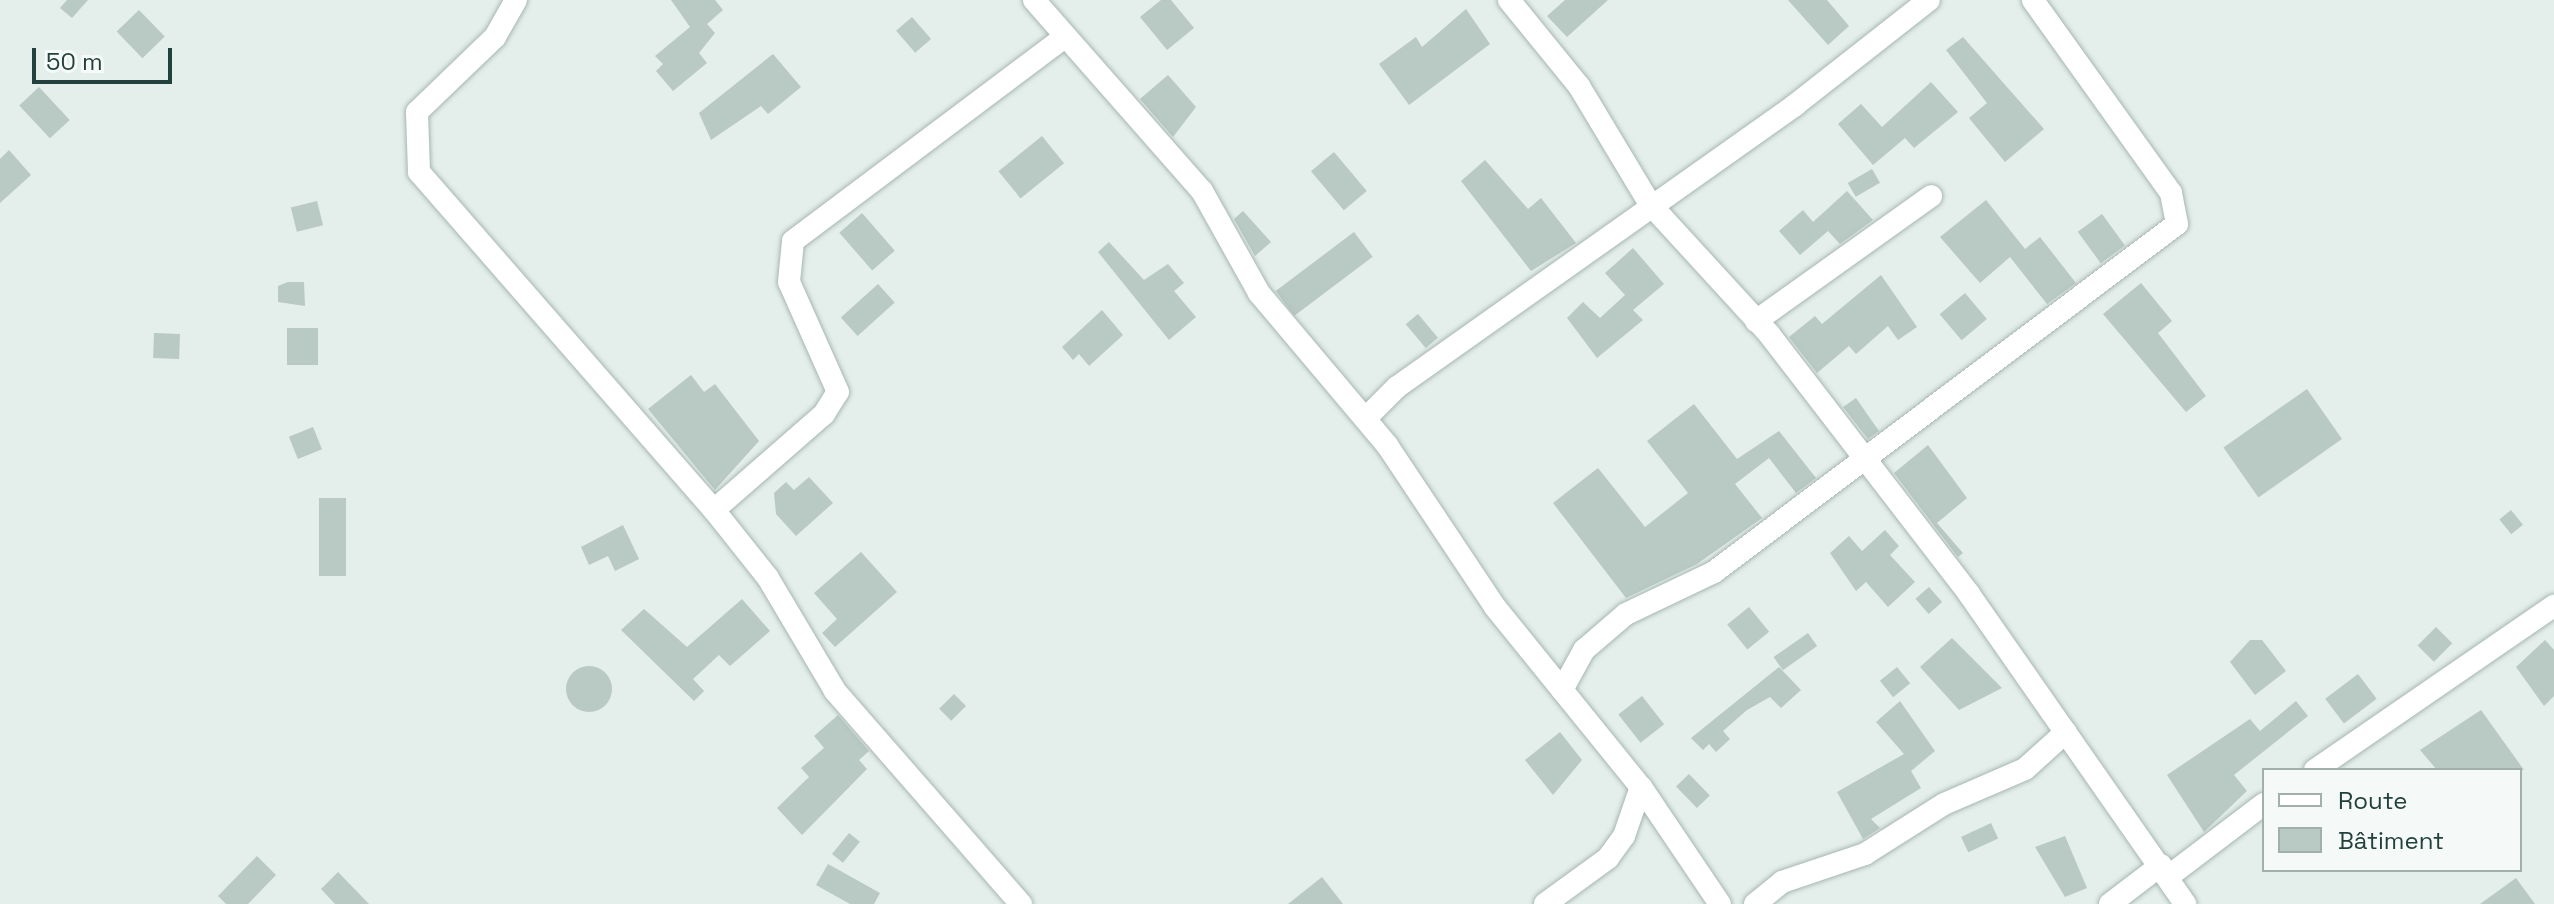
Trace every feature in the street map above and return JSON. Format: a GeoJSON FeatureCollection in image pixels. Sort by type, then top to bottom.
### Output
{"type":"FeatureCollection","features":[{"type":"Feature","properties":{"kind":"street"},"geometry":{"type":"LineString","coordinates":[[516,0],[495,37],[417,112],[419,172],[714,510],[768,578],[835,691],[944,811],[1021,904]]}},
{"type":"Feature","properties":{"kind":"street"},"geometry":{"type":"LineString","coordinates":[[1034,0],[1063,38],[1202,191],[1259,293],[1366,418],[1495,607],[1641,787],[1720,904]]}},
{"type":"Feature","properties":{"kind":"street"},"geometry":{"type":"LineString","coordinates":[[1509,0],[1579,86],[1650,204],[1756,321],[1862,459],[2066,732],[2165,870],[2185,904]]}},
{"type":"Feature","properties":{"kind":"street"},"geometry":{"type":"LineString","coordinates":[[1366,418],[1397,387],[1929,0]]}},
{"type":"Feature","properties":{"kind":"street"},"geometry":{"type":"LineString","coordinates":[[1562,690],[1584,650],[1626,614],[1701,580],[2177,224],[2171,193],[2033,0]]}},
{"type":"Feature","properties":{"kind":"street"},"geometry":{"type":"LineString","coordinates":[[714,510],[824,414],[838,392],[789,282],[793,241],[1063,38]]}},
{"type":"Feature","properties":{"kind":"street"},"geometry":{"type":"LineString","coordinates":[[1756,321],[1931,196]]}},
{"type":"Feature","properties":{"kind":"street"},"geometry":{"type":"LineString","coordinates":[[2318,768],[2554,606]]}},
{"type":"Feature","properties":{"kind":"street"},"geometry":{"type":"LineString","coordinates":[[1755,904],[1782,882],[1865,854],[1944,804],[2025,769],[2066,732]]}},
{"type":"Feature","properties":{"kind":"street"},"geometry":{"type":"LineString","coordinates":[[1545,904],[1608,858],[1624,836],[1641,787]]}},
{"type":"Feature","properties":{"kind":"street"},"geometry":{"type":"LineString","coordinates":[[2110,904],[2262,805]]}},
{"type":"Feature","properties":{"kind":"building"},"geometry":{"type":"Polygon","coordinates":[[[67,0],[88,0],[72,18],[60,8],[67,0]]]}},
{"type":"Feature","properties":{"kind":"building"},"geometry":{"type":"Polygon","coordinates":[[[671,0],[715,0],[723,10],[707,24],[715,33],[699,53],[707,63],[673,91],[656,71],[663,64],[655,56],[690,27],[671,0]]]}},
{"type":"Feature","properties":{"kind":"building"},"geometry":{"type":"Polygon","coordinates":[[[1161,0],[1171,0],[1194,28],[1167,50],[1140,17],[1161,0]]]}},
{"type":"Feature","properties":{"kind":"building"},"geometry":{"type":"Polygon","coordinates":[[[1565,0],[1608,0],[1567,37],[1547,16],[1565,0]]]}},
{"type":"Feature","properties":{"kind":"building"},"geometry":{"type":"Polygon","coordinates":[[[1788,0],[1827,0],[1849,26],[1828,45],[1788,0]]]}},
{"type":"Feature","properties":{"kind":"building"},"geometry":{"type":"Polygon","coordinates":[[[1466,9],[1490,44],[1409,105],[1379,64],[1416,37],[1422,47],[1466,9]]]}},
{"type":"Feature","properties":{"kind":"building"},"geometry":{"type":"Polygon","coordinates":[[[139,10],[165,37],[142,58],[117,32],[139,10]]]}},
{"type":"Feature","properties":{"kind":"building"},"geometry":{"type":"Polygon","coordinates":[[[912,17],[931,39],[915,53],[896,31],[912,17]]]}},
{"type":"Feature","properties":{"kind":"building"},"geometry":{"type":"Polygon","coordinates":[[[1963,37],[2044,129],[2005,162],[1969,118],[1987,103],[1946,50],[1963,37]]]}},
{"type":"Feature","properties":{"kind":"building"},"geometry":{"type":"Polygon","coordinates":[[[773,54],[801,87],[768,114],[761,106],[711,140],[699,113],[773,54]]]}},
{"type":"Feature","properties":{"kind":"building"},"geometry":{"type":"Polygon","coordinates":[[[1168,75],[1196,107],[1173,137],[1140,99],[1168,75]]]}},
{"type":"Feature","properties":{"kind":"building"},"geometry":{"type":"Polygon","coordinates":[[[1931,82],[1958,112],[1914,148],[1905,138],[1873,165],[1838,124],[1861,104],[1882,127],[1931,82]]]}},
{"type":"Feature","properties":{"kind":"building"},"geometry":{"type":"Polygon","coordinates":[[[39,87],[70,120],[50,138],[19,105],[39,87]]]}},
{"type":"Feature","properties":{"kind":"building"},"geometry":{"type":"Polygon","coordinates":[[[1042,136],[1064,163],[1021,198],[998,171],[1042,136]]]}},
{"type":"Feature","properties":{"kind":"building"},"geometry":{"type":"Polygon","coordinates":[[[9,150],[31,175],[0,203],[0,159],[9,150]]]}},
{"type":"Feature","properties":{"kind":"building"},"geometry":{"type":"Polygon","coordinates":[[[1334,152],[1367,191],[1344,210],[1311,171],[1334,152]]]}},
{"type":"Feature","properties":{"kind":"building"},"geometry":{"type":"Polygon","coordinates":[[[1485,160],[1528,209],[1541,198],[1576,243],[1531,271],[1461,181],[1485,160]]]}},
{"type":"Feature","properties":{"kind":"building"},"geometry":{"type":"Polygon","coordinates":[[[1872,169],[1880,183],[1856,197],[1848,183],[1872,169]]]}},
{"type":"Feature","properties":{"kind":"building"},"geometry":{"type":"Polygon","coordinates":[[[1847,191],[1873,220],[1840,244],[1828,231],[1800,255],[1779,231],[1803,210],[1813,222],[1847,191]]]}},
{"type":"Feature","properties":{"kind":"building"},"geometry":{"type":"Polygon","coordinates":[[[1986,200],[2025,249],[2040,237],[2076,283],[2047,304],[2010,257],[1980,283],[1940,237],[1986,200]]]}},
{"type":"Feature","properties":{"kind":"building"},"geometry":{"type":"Polygon","coordinates":[[[317,201],[323,225],[297,232],[291,208],[317,201]]]}},
{"type":"Feature","properties":{"kind":"building"},"geometry":{"type":"Polygon","coordinates":[[[1243,211],[1271,242],[1255,256],[1234,219],[1243,211]]]}},
{"type":"Feature","properties":{"kind":"building"},"geometry":{"type":"Polygon","coordinates":[[[862,213],[895,251],[872,270],[839,233],[862,213]]]}},
{"type":"Feature","properties":{"kind":"building"},"geometry":{"type":"Polygon","coordinates":[[[2102,214],[2125,246],[2101,263],[2078,232],[2102,214]]]}},
{"type":"Feature","properties":{"kind":"building"},"geometry":{"type":"Polygon","coordinates":[[[1354,232],[1373,257],[1294,316],[1276,291],[1354,232]]]}},
{"type":"Feature","properties":{"kind":"building"},"geometry":{"type":"Polygon","coordinates":[[[1109,242],[1144,280],[1168,264],[1184,283],[1174,291],[1196,317],[1169,340],[1098,252],[1109,242]]]}},
{"type":"Feature","properties":{"kind":"building"},"geometry":{"type":"Polygon","coordinates":[[[1633,248],[1664,284],[1633,310],[1643,320],[1597,358],[1567,318],[1583,302],[1600,318],[1625,295],[1605,273],[1633,248]]]}},
{"type":"Feature","properties":{"kind":"building"},"geometry":{"type":"Polygon","coordinates":[[[1881,275],[1917,327],[1898,340],[1888,326],[1856,354],[1849,346],[1817,373],[1789,337],[1815,316],[1822,324],[1881,275]]]}},
{"type":"Feature","properties":{"kind":"building"},"geometry":{"type":"Polygon","coordinates":[[[288,282],[304,282],[305,306],[278,302],[278,286],[288,282]]]}},
{"type":"Feature","properties":{"kind":"building"},"geometry":{"type":"Polygon","coordinates":[[[2141,283],[2172,321],[2158,333],[2206,396],[2186,412],[2103,314],[2141,283]]]}},
{"type":"Feature","properties":{"kind":"building"},"geometry":{"type":"Polygon","coordinates":[[[878,284],[895,303],[858,336],[841,317],[878,284]]]}},
{"type":"Feature","properties":{"kind":"building"},"geometry":{"type":"Polygon","coordinates":[[[1965,293],[1987,319],[1962,340],[1940,314],[1965,293]]]}},
{"type":"Feature","properties":{"kind":"building"},"geometry":{"type":"Polygon","coordinates":[[[1102,310],[1123,335],[1089,366],[1079,354],[1073,360],[1062,347],[1102,310]]]}},
{"type":"Feature","properties":{"kind":"building"},"geometry":{"type":"Polygon","coordinates":[[[1418,314],[1438,338],[1426,348],[1406,324],[1418,314]]]}},
{"type":"Feature","properties":{"kind":"building"},"geometry":{"type":"Polygon","coordinates":[[[287,328],[318,328],[318,365],[287,365],[287,328]]]}},
{"type":"Feature","properties":{"kind":"building"},"geometry":{"type":"Polygon","coordinates":[[[154,333],[180,334],[179,359],[153,358],[154,333]]]}},
{"type":"Feature","properties":{"kind":"building"},"geometry":{"type":"Polygon","coordinates":[[[691,375],[704,392],[715,384],[759,441],[715,490],[648,409],[691,375]]]}},
{"type":"Feature","properties":{"kind":"building"},"geometry":{"type":"Polygon","coordinates":[[[2307,389],[2342,439],[2258,497],[2223,448],[2307,389]]]}},
{"type":"Feature","properties":{"kind":"building"},"geometry":{"type":"Polygon","coordinates":[[[1856,398],[1879,431],[1868,439],[1843,407],[1856,398]]]}},
{"type":"Feature","properties":{"kind":"building"},"geometry":{"type":"Polygon","coordinates":[[[1694,404],[1737,459],[1779,431],[1816,478],[1796,493],[1769,458],[1735,484],[1762,518],[1697,564],[1626,598],[1553,503],[1598,468],[1645,527],[1688,493],[1647,441],[1694,404]]]}},
{"type":"Feature","properties":{"kind":"building"},"geometry":{"type":"Polygon","coordinates":[[[313,427],[322,449],[298,459],[289,437],[313,427]]]}},
{"type":"Feature","properties":{"kind":"building"},"geometry":{"type":"Polygon","coordinates":[[[1928,445],[1967,498],[1937,523],[1963,553],[1958,557],[1894,473],[1928,445]]]}},
{"type":"Feature","properties":{"kind":"building"},"geometry":{"type":"Polygon","coordinates":[[[809,477],[833,503],[796,536],[776,514],[774,493],[786,482],[794,490],[809,477]]]}},
{"type":"Feature","properties":{"kind":"building"},"geometry":{"type":"Polygon","coordinates":[[[319,498],[346,498],[346,576],[319,576],[319,498]]]}},
{"type":"Feature","properties":{"kind":"building"},"geometry":{"type":"Polygon","coordinates":[[[2511,510],[2523,525],[2511,534],[2499,519],[2511,510]]]}},
{"type":"Feature","properties":{"kind":"building"},"geometry":{"type":"Polygon","coordinates":[[[623,525],[639,559],[615,571],[608,556],[589,565],[581,547],[623,525]]]}},
{"type":"Feature","properties":{"kind":"building"},"geometry":{"type":"Polygon","coordinates":[[[1885,530],[1899,546],[1890,555],[1915,582],[1888,607],[1866,582],[1856,591],[1830,553],[1849,536],[1862,551],[1885,530]]]}},
{"type":"Feature","properties":{"kind":"building"},"geometry":{"type":"Polygon","coordinates":[[[861,552],[897,592],[835,647],[822,633],[837,619],[814,593],[861,552]]]}},
{"type":"Feature","properties":{"kind":"building"},"geometry":{"type":"Polygon","coordinates":[[[1929,587],[1942,602],[1929,614],[1915,599],[1929,587]]]}},
{"type":"Feature","properties":{"kind":"building"},"geometry":{"type":"Polygon","coordinates":[[[742,599],[770,631],[730,666],[719,655],[693,679],[704,691],[694,701],[621,630],[644,609],[687,647],[742,599]]]}},
{"type":"Feature","properties":{"kind":"building"},"geometry":{"type":"Polygon","coordinates":[[[1749,607],[1769,632],[1747,649],[1727,625],[1749,607]]]}},
{"type":"Feature","properties":{"kind":"building"},"geometry":{"type":"Polygon","coordinates":[[[2436,627],[2452,643],[2434,662],[2418,645],[2436,627]]]}},
{"type":"Feature","properties":{"kind":"building"},"geometry":{"type":"Polygon","coordinates":[[[1808,633],[1817,646],[1783,670],[1774,657],[1808,633]]]}},
{"type":"Feature","properties":{"kind":"building"},"geometry":{"type":"Polygon","coordinates":[[[1952,638],[2002,688],[1959,710],[1920,667],[1952,638]]]}},
{"type":"Feature","properties":{"kind":"building"},"geometry":{"type":"Polygon","coordinates":[[[2250,640],[2262,640],[2286,671],[2255,695],[2230,662],[2250,640]]]}},
{"type":"Feature","properties":{"kind":"building"},"geometry":{"type":"Polygon","coordinates":[[[2545,640],[2554,650],[2554,696],[2544,706],[2516,667],[2545,640]]]}},
{"type":"Feature","properties":{"kind":"building"},"geometry":{"type":"Polygon","coordinates":[[[589,666],[606,672],[612,689],[606,706],[589,712],[572,706],[566,689],[572,672],[589,666]]]}},
{"type":"Feature","properties":{"kind":"building"},"geometry":{"type":"Polygon","coordinates":[[[1779,667],[1801,690],[1781,708],[1770,697],[1747,710],[1723,731],[1730,739],[1716,752],[1709,744],[1703,750],[1691,738],[1779,667]]]}},
{"type":"Feature","properties":{"kind":"building"},"geometry":{"type":"Polygon","coordinates":[[[1897,667],[1910,683],[1893,697],[1880,681],[1897,667]]]}},
{"type":"Feature","properties":{"kind":"building"},"geometry":{"type":"Polygon","coordinates":[[[2358,674],[2377,699],[2344,723],[2325,699],[2358,674]]]}},
{"type":"Feature","properties":{"kind":"building"},"geometry":{"type":"Polygon","coordinates":[[[954,694],[966,706],[951,721],[939,709],[954,694]]]}},
{"type":"Feature","properties":{"kind":"building"},"geometry":{"type":"Polygon","coordinates":[[[1642,696],[1664,724],[1641,743],[1618,714],[1642,696]]]}},
{"type":"Feature","properties":{"kind":"building"},"geometry":{"type":"Polygon","coordinates":[[[1900,701],[1935,751],[1911,771],[1921,788],[1871,819],[1880,828],[1863,839],[1837,792],[1904,754],[1876,722],[1900,701]]]}},
{"type":"Feature","properties":{"kind":"building"},"geometry":{"type":"Polygon","coordinates":[[[2296,701],[2308,716],[2234,775],[2247,791],[2204,832],[2167,775],[2250,719],[2260,731],[2296,701]]]}},
{"type":"Feature","properties":{"kind":"building"},"geometry":{"type":"Polygon","coordinates":[[[2481,710],[2524,770],[2435,768],[2420,750],[2481,710]]]}},
{"type":"Feature","properties":{"kind":"building"},"geometry":{"type":"Polygon","coordinates":[[[838,715],[869,751],[859,760],[867,769],[802,835],[777,808],[809,777],[801,768],[824,748],[814,736],[838,715]]]}},
{"type":"Feature","properties":{"kind":"building"},"geometry":{"type":"Polygon","coordinates":[[[1560,732],[1582,760],[1553,795],[1525,760],[1560,732]]]}},
{"type":"Feature","properties":{"kind":"building"},"geometry":{"type":"Polygon","coordinates":[[[1689,774],[1710,796],[1697,808],[1676,787],[1689,774]]]}},
{"type":"Feature","properties":{"kind":"building"},"geometry":{"type":"Polygon","coordinates":[[[1991,823],[1998,838],[1968,852],[1961,837],[1991,823]]]}},
{"type":"Feature","properties":{"kind":"building"},"geometry":{"type":"Polygon","coordinates":[[[849,833],[860,842],[843,863],[832,854],[849,833]]]}},
{"type":"Feature","properties":{"kind":"building"},"geometry":{"type":"Polygon","coordinates":[[[2065,836],[2087,888],[2065,897],[2035,847],[2065,836]]]}},
{"type":"Feature","properties":{"kind":"building"},"geometry":{"type":"Polygon","coordinates":[[[257,856],[276,875],[248,904],[226,904],[218,896],[257,856]]]}},
{"type":"Feature","properties":{"kind":"building"},"geometry":{"type":"Polygon","coordinates":[[[828,864],[880,893],[874,904],[850,904],[816,885],[828,864]]]}},
{"type":"Feature","properties":{"kind":"building"},"geometry":{"type":"Polygon","coordinates":[[[338,872],[369,904],[335,904],[321,889],[338,872]]]}},
{"type":"Feature","properties":{"kind":"building"},"geometry":{"type":"Polygon","coordinates":[[[1322,877],[1343,904],[1288,904],[1322,877]]]}},
{"type":"Feature","properties":{"kind":"building"},"geometry":{"type":"Polygon","coordinates":[[[2516,878],[2535,904],[2480,904],[2516,878]]]}}]}
